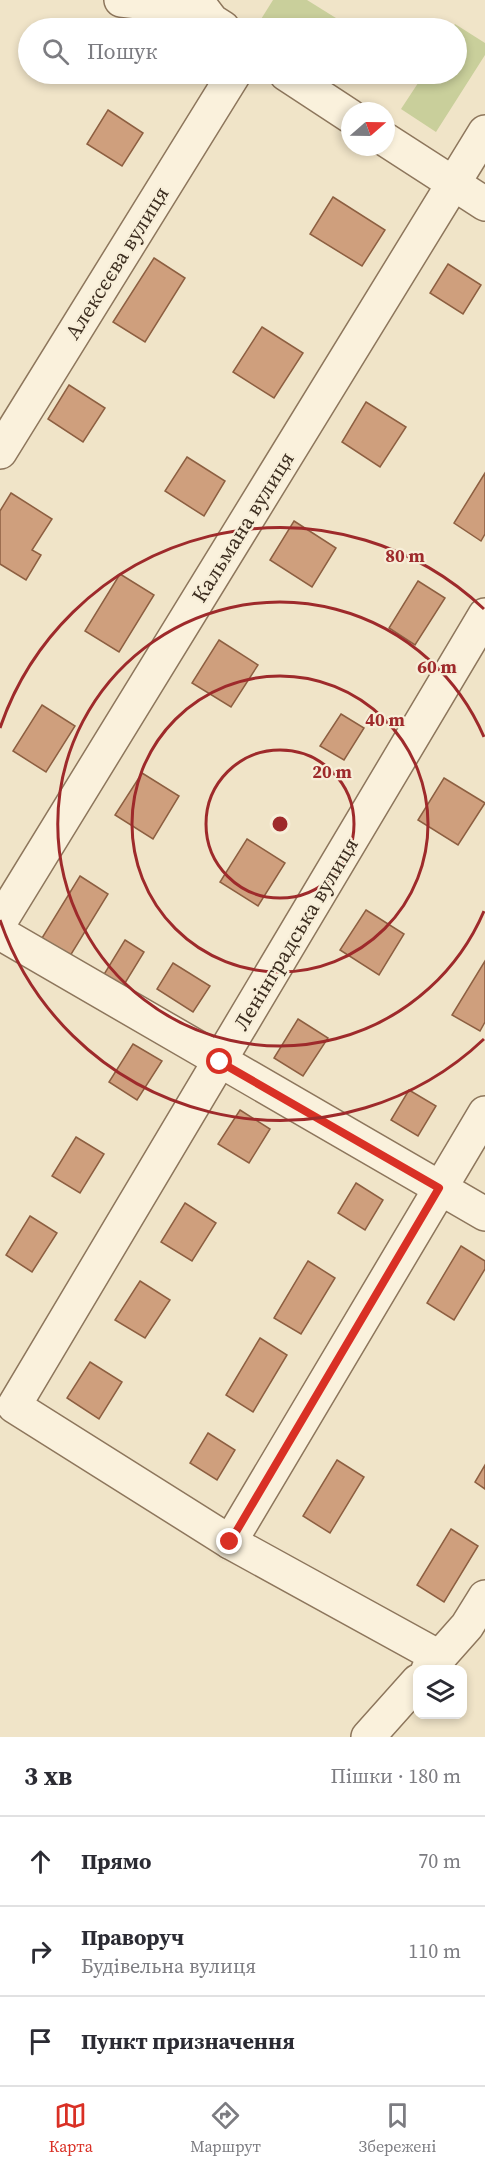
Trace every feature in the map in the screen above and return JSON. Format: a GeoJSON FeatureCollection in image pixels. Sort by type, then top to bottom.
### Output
{"type":"FeatureCollection","features":[{"type":"Feature","properties":{"kind":"street"},"geometry":{"type":"LineString","coordinates":[[121,0],[174,6],[207,13]]}},
{"type":"Feature","properties":{"kind":"street","name":"Алексєєва вулиця"},"geometry":{"type":"LineString","coordinates":[[0,452],[228,84]]}},
{"type":"Feature","properties":{"kind":"street"},"geometry":{"type":"LineString","coordinates":[[301,84],[341,110]]}},
{"type":"Feature","properties":{"kind":"street","name":"Кальмана вулиця"},"geometry":{"type":"LineString","coordinates":[[0,922],[485,132]]}},
{"type":"Feature","properties":{"kind":"street"},"geometry":{"type":"LineString","coordinates":[[395,146],[485,204]]}},
{"type":"Feature","properties":{"kind":"street","name":"Ленінградська вулиця"},"geometry":{"type":"LineString","coordinates":[[230,1542],[14,1406],[485,615]]}},
{"type":"Feature","properties":{"kind":"street"},"geometry":{"type":"LineString","coordinates":[[0,933],[485,1214]]}},
{"type":"Feature","properties":{"kind":"street"},"geometry":{"type":"LineString","coordinates":[[485,1113],[230,1542],[433,1663],[467,1626],[485,1597]]}},
{"type":"Feature","properties":{"kind":"street"},"geometry":{"type":"LineString","coordinates":[[368,1737],[413,1686]]}},
{"type":"Feature","properties":{"kind":"green space"},"geometry":{"type":"Polygon","coordinates":[[[273,0],[307,0],[336,18],[262,18],[273,0]]]}},
{"type":"Feature","properties":{"kind":"green space"},"geometry":{"type":"Polygon","coordinates":[[[467,32],[485,43],[485,55],[467,83],[467,32]]]}},
{"type":"Feature","properties":{"kind":"green space"},"geometry":{"type":"Polygon","coordinates":[[[417,84],[467,84],[436,132],[401,109],[417,84]]]}},
{"type":"Feature","properties":{"kind":"building"},"geometry":{"type":"Polygon","coordinates":[[[108,110],[143,133],[122,166],[87,144],[108,110]]]}},
{"type":"Feature","properties":{"kind":"building"},"geometry":{"type":"Polygon","coordinates":[[[333,197],[385,230],[362,266],[310,234],[333,197]]]}},
{"type":"Feature","properties":{"kind":"building"},"geometry":{"type":"Polygon","coordinates":[[[154,258],[185,278],[145,342],[113,322],[154,258]]]}},
{"type":"Feature","properties":{"kind":"building"},"geometry":{"type":"Polygon","coordinates":[[[448,264],[481,285],[463,314],[430,293],[448,264]]]}},
{"type":"Feature","properties":{"kind":"building"},"geometry":{"type":"Polygon","coordinates":[[[262,327],[303,353],[274,398],[233,372],[262,327]]]}},
{"type":"Feature","properties":{"kind":"building"},"geometry":{"type":"Polygon","coordinates":[[[69,385],[105,408],[83,442],[48,419],[69,385]]]}},
{"type":"Feature","properties":{"kind":"building"},"geometry":{"type":"Polygon","coordinates":[[[366,402],[406,427],[380,467],[342,442],[366,402]]]}},
{"type":"Feature","properties":{"kind":"building"},"geometry":{"type":"Polygon","coordinates":[[[187,457],[225,481],[204,516],[165,491],[187,457]]]}},
{"type":"Feature","properties":{"kind":"building"},"geometry":{"type":"Polygon","coordinates":[[[485,473],[485,534],[481,541],[454,523],[485,473]]]}},
{"type":"Feature","properties":{"kind":"building"},"geometry":{"type":"Polygon","coordinates":[[[11,493],[52,519],[32,550],[41,555],[26,580],[0,564],[0,511],[11,493]]]}},
{"type":"Feature","properties":{"kind":"building"},"geometry":{"type":"Polygon","coordinates":[[[294,521],[336,548],[312,587],[270,560],[294,521]]]}},
{"type":"Feature","properties":{"kind":"building"},"geometry":{"type":"Polygon","coordinates":[[[120,574],[154,595],[119,652],[85,631],[120,574]]]}},
{"type":"Feature","properties":{"kind":"building"},"geometry":{"type":"Polygon","coordinates":[[[418,581],[445,598],[415,645],[389,628],[418,581]]]}},
{"type":"Feature","properties":{"kind":"building"},"geometry":{"type":"Polygon","coordinates":[[[219,640],[258,665],[231,707],[192,683],[219,640]]]}},
{"type":"Feature","properties":{"kind":"building"},"geometry":{"type":"Polygon","coordinates":[[[42,705],[75,726],[46,772],[13,751],[42,705]]]}},
{"type":"Feature","properties":{"kind":"building"},"geometry":{"type":"Polygon","coordinates":[[[341,714],[364,728],[344,760],[320,746],[341,714]]]}},
{"type":"Feature","properties":{"kind":"building"},"geometry":{"type":"Polygon","coordinates":[[[142,773],[179,796],[153,839],[115,815],[142,773]]]}},
{"type":"Feature","properties":{"kind":"building"},"geometry":{"type":"Polygon","coordinates":[[[444,778],[485,803],[458,845],[418,820],[444,778]]]}},
{"type":"Feature","properties":{"kind":"building"},"geometry":{"type":"Polygon","coordinates":[[[247,839],[285,863],[258,906],[220,882],[247,839]]]}},
{"type":"Feature","properties":{"kind":"building"},"geometry":{"type":"Polygon","coordinates":[[[80,876],[108,894],[70,956],[42,938],[80,876]]]}},
{"type":"Feature","properties":{"kind":"building"},"geometry":{"type":"Polygon","coordinates":[[[366,910],[404,934],[379,975],[340,950],[366,910]]]}},
{"type":"Feature","properties":{"kind":"building"},"geometry":{"type":"Polygon","coordinates":[[[125,940],[144,952],[122,988],[103,976],[125,940]]]}},
{"type":"Feature","properties":{"kind":"building"},"geometry":{"type":"Polygon","coordinates":[[[485,961],[485,1022],[480,1031],[452,1015],[485,961]]]}},
{"type":"Feature","properties":{"kind":"building"},"geometry":{"type":"Polygon","coordinates":[[[173,963],[210,986],[193,1012],[157,989],[173,963]]]}},
{"type":"Feature","properties":{"kind":"building"},"geometry":{"type":"Polygon","coordinates":[[[298,1019],[328,1038],[303,1076],[274,1058],[298,1019]]]}},
{"type":"Feature","properties":{"kind":"building"},"geometry":{"type":"Polygon","coordinates":[[[133,1044],[162,1061],[137,1100],[109,1082],[133,1044]]]}},
{"type":"Feature","properties":{"kind":"building"},"geometry":{"type":"Polygon","coordinates":[[[409,1090],[436,1106],[418,1136],[391,1120],[409,1090]]]}},
{"type":"Feature","properties":{"kind":"building"},"geometry":{"type":"Polygon","coordinates":[[[240,1110],[270,1129],[249,1163],[218,1144],[240,1110]]]}},
{"type":"Feature","properties":{"kind":"building"},"geometry":{"type":"Polygon","coordinates":[[[76,1137],[104,1154],[80,1193],[52,1176],[76,1137]]]}},
{"type":"Feature","properties":{"kind":"building"},"geometry":{"type":"Polygon","coordinates":[[[356,1183],[383,1200],[365,1230],[338,1213],[356,1183]]]}},
{"type":"Feature","properties":{"kind":"building"},"geometry":{"type":"Polygon","coordinates":[[[185,1203],[216,1223],[192,1261],[161,1242],[185,1203]]]}},
{"type":"Feature","properties":{"kind":"building"},"geometry":{"type":"Polygon","coordinates":[[[30,1216],[57,1233],[32,1272],[6,1255],[30,1216]]]}},
{"type":"Feature","properties":{"kind":"building"},"geometry":{"type":"Polygon","coordinates":[[[461,1246],[485,1261],[485,1269],[454,1320],[427,1303],[461,1246]]]}},
{"type":"Feature","properties":{"kind":"building"},"geometry":{"type":"Polygon","coordinates":[[[308,1261],[335,1278],[301,1334],[274,1318],[308,1261]]]}},
{"type":"Feature","properties":{"kind":"building"},"geometry":{"type":"Polygon","coordinates":[[[140,1281],[170,1300],[145,1338],[115,1320],[140,1281]]]}},
{"type":"Feature","properties":{"kind":"building"},"geometry":{"type":"Polygon","coordinates":[[[260,1338],[287,1355],[253,1412],[226,1395],[260,1338]]]}},
{"type":"Feature","properties":{"kind":"building"},"geometry":{"type":"Polygon","coordinates":[[[90,1362],[122,1382],[99,1419],[67,1398],[90,1362]]]}},
{"type":"Feature","properties":{"kind":"building"},"geometry":{"type":"Polygon","coordinates":[[[208,1433],[235,1450],[217,1480],[190,1463],[208,1433]]]}},
{"type":"Feature","properties":{"kind":"building"},"geometry":{"type":"Polygon","coordinates":[[[337,1460],[364,1477],[330,1533],[303,1516],[337,1460]]]}},
{"type":"Feature","properties":{"kind":"building"},"geometry":{"type":"Polygon","coordinates":[[[485,1465],[485,1489],[475,1482],[485,1465]]]}},
{"type":"Feature","properties":{"kind":"building"},"geometry":{"type":"Polygon","coordinates":[[[451,1529],[478,1546],[444,1602],[417,1585],[451,1529]]]}},
{"type":"Feature","properties":{"kind":"route"},"geometry":{"type":"LineString","coordinates":[[220,1062],[439,1188],[230,1542]]}}]}
